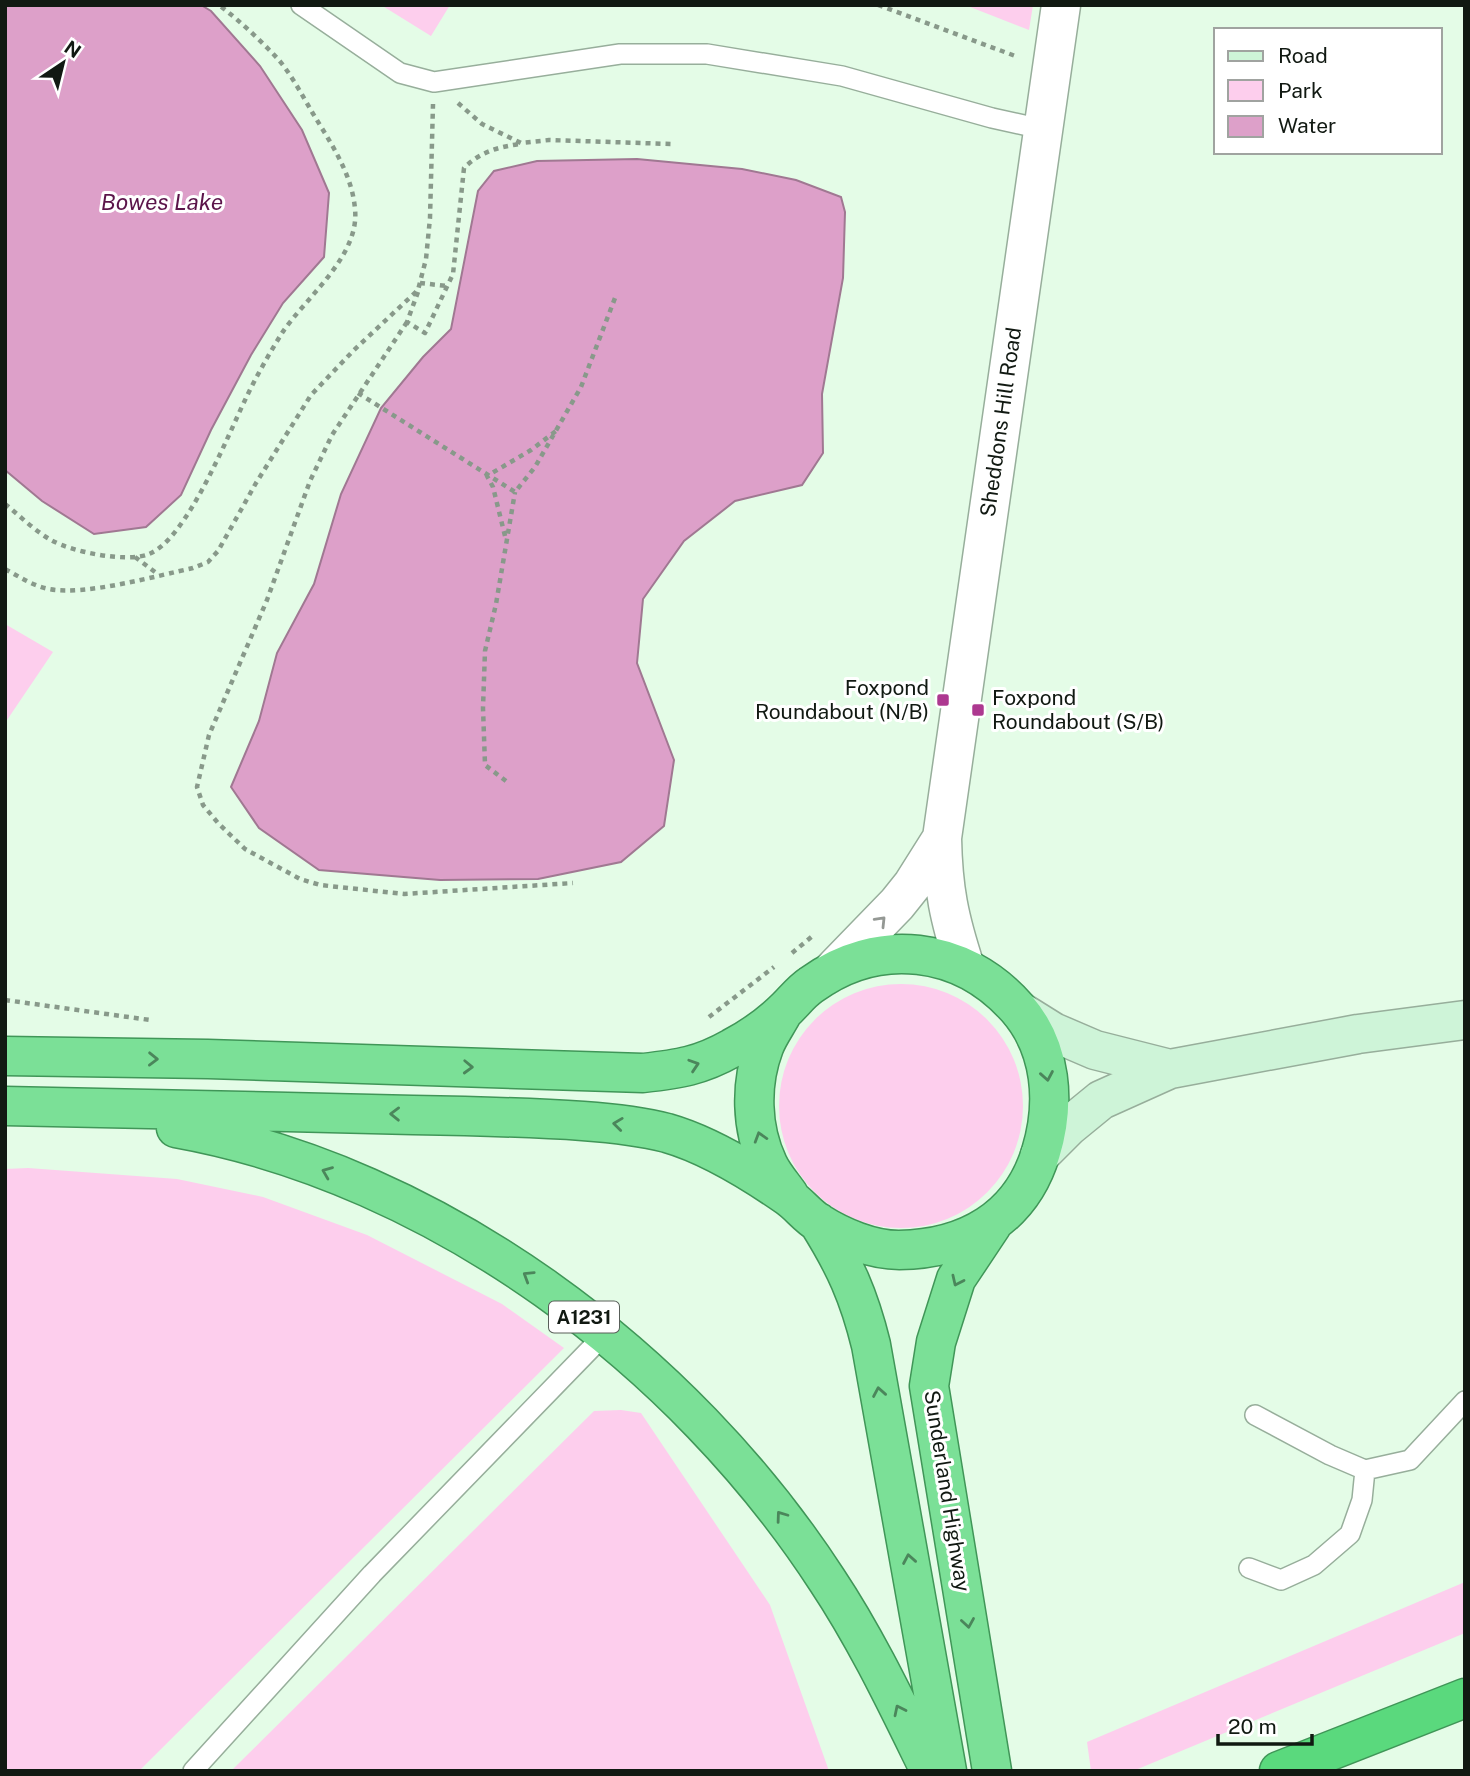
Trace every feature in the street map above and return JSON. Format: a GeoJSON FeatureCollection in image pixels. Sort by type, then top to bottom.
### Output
{"type":"FeatureCollection","features":[{"type":"Feature","properties":{"kind":"highway"},"geometry":{"type":"LineString","coordinates":[[5,1056],[643,1073],[684,1069],[736,1047],[783,1012],[806,988],[833,970],[865,957],[908,953],[933,956],[965,967],[995,986],[1021,1012],[1039,1045],[1050,1078],[1049,1119],[1040,1155],[1029,1179],[1013,1202],[993,1223],[958,1242],[929,1249],[892,1250],[856,1241],[818,1222],[790,1197],[768,1164],[756,1125],[755,1086],[764,1047],[783,1012]]}},
{"type":"Feature","properties":{"kind":"highway"},"geometry":{"type":"LineString","coordinates":[[5,1031],[85,1058]]}},
{"type":"Feature","properties":{"kind":"highway","name":"A1231"},"geometry":{"type":"LineString","coordinates":[[5,1106],[463,1116],[623,1124],[669,1133],[724,1157],[790,1197]]}},
{"type":"Feature","properties":{"kind":"highway","name":"A1231"},"geometry":{"type":"LineString","coordinates":[[56,1107],[225,1137],[307,1163],[364,1187],[463,1236],[537,1282],[606,1334],[688,1408],[762,1490],[828,1580],[883,1676],[930,1771]]}},
{"type":"Feature","properties":{"kind":"highway"},"geometry":{"type":"LineString","coordinates":[[818,1222],[850,1278],[861,1305],[871,1345],[947,1771]]}},
{"type":"Feature","properties":{"kind":"highway","name":"Sunderland Highway"},"geometry":{"type":"LineString","coordinates":[[992,1771],[929,1386],[936,1342],[956,1279],[993,1223]]}},
{"type":"Feature","properties":{"kind":"highway"},"geometry":{"type":"LineString","coordinates":[[1279,1771],[1465,1698]]}},
{"type":"Feature","properties":{"kind":"main road"},"geometry":{"type":"LineString","coordinates":[[1021,1012],[1053,1032],[1095,1050],[1170,1069]]}},
{"type":"Feature","properties":{"kind":"main road"},"geometry":{"type":"LineString","coordinates":[[1040,1155],[1101,1100],[1170,1069],[1358,1034],[1465,1020]]}},
{"type":"Feature","properties":{"kind":"street","name":"Sheddons Hill Road"},"geometry":{"type":"LineString","coordinates":[[942,838],[1061,5]]}},
{"type":"Feature","properties":{"kind":"street"},"geometry":{"type":"LineString","coordinates":[[942,838],[943,882],[948,912],[965,967]]}},
{"type":"Feature","properties":{"kind":"street"},"geometry":{"type":"LineString","coordinates":[[833,970],[897,904],[942,838]]}},
{"type":"Feature","properties":{"kind":"lane"},"geometry":{"type":"LineString","coordinates":[[301,5],[400,73],[434,82],[620,54],[707,54],[842,76],[992,118],[1042,129]]}},
{"type":"Feature","properties":{"kind":"lane"},"geometry":{"type":"LineString","coordinates":[[194,1771],[372,1574],[606,1334]]}},
{"type":"Feature","properties":{"kind":"lane"},"geometry":{"type":"LineString","coordinates":[[1255,1415],[1329,1455],[1365,1470],[1410,1460],[1465,1401]]}},
{"type":"Feature","properties":{"kind":"lane"},"geometry":{"type":"LineString","coordinates":[[1249,1568],[1281,1580],[1314,1565],[1350,1534],[1362,1500],[1365,1470]]}},
{"type":"Feature","properties":{"kind":"path"},"geometry":{"type":"LineString","coordinates":[[5,504],[52,541],[92,554],[115,558],[135,557],[149,554],[162,545],[202,493],[248,394],[282,333],[348,249],[354,230],[356,209],[352,190],[337,151],[279,61],[219,5]]}},
{"type":"Feature","properties":{"kind":"path"},"geometry":{"type":"LineString","coordinates":[[878,5],[1051,70]]}},
{"type":"Feature","properties":{"kind":"path"},"geometry":{"type":"LineString","coordinates":[[434,82],[482,124],[521,144]]}},
{"type":"Feature","properties":{"kind":"path"},"geometry":{"type":"LineString","coordinates":[[434,82],[430,218],[426,259],[418,290],[407,322],[331,435],[310,481],[267,600],[209,735],[197,787],[203,805],[218,824],[245,849],[291,875],[320,885],[404,894],[573,883]]}},
{"type":"Feature","properties":{"kind":"path"},"geometry":{"type":"LineString","coordinates":[[407,322],[425,333],[453,274],[464,167],[476,157],[502,146],[549,140],[672,144]]}},
{"type":"Feature","properties":{"kind":"path"},"geometry":{"type":"LineString","coordinates":[[420,283],[447,286]]}},
{"type":"Feature","properties":{"kind":"path"},"geometry":{"type":"LineString","coordinates":[[5,569],[36,586],[53,590],[82,590],[193,568],[208,562],[218,551],[256,483],[311,395],[418,290]]}},
{"type":"Feature","properties":{"kind":"path"},"geometry":{"type":"LineString","coordinates":[[506,781],[485,765],[483,708],[485,651],[515,492],[536,467],[582,387],[615,298]]}},
{"type":"Feature","properties":{"kind":"path"},"geometry":{"type":"LineString","coordinates":[[358,393],[515,492]]}},
{"type":"Feature","properties":{"kind":"path"},"geometry":{"type":"LineString","coordinates":[[487,476],[531,450],[558,430]]}},
{"type":"Feature","properties":{"kind":"path"},"geometry":{"type":"LineString","coordinates":[[487,476],[493,487],[506,540]]}},
{"type":"Feature","properties":{"kind":"path"},"geometry":{"type":"LineString","coordinates":[[135,557],[159,575]]}},
{"type":"Feature","properties":{"kind":"path"},"geometry":{"type":"LineString","coordinates":[[702,1023],[824,927]]}},
{"type":"Feature","properties":{"kind":"path"},"geometry":{"type":"LineString","coordinates":[[5,999],[160,1021]]}},
{"type":"Feature","properties":{"kind":"green space"},"geometry":{"type":"Polygon","coordinates":[[[381,5],[450,5],[431,36],[381,5]]]}},
{"type":"Feature","properties":{"kind":"green space"},"geometry":{"type":"Polygon","coordinates":[[[965,5],[1033,5],[1029,30],[965,5]]]}},
{"type":"Feature","properties":{"kind":"green space"},"geometry":{"type":"Polygon","coordinates":[[[5,624],[53,652],[5,723],[5,624]]]}},
{"type":"Feature","properties":{"kind":"green space"},"geometry":{"type":"Polygon","coordinates":[[[901,984],[948,994],[969,1005],[987,1020],[1002,1038],[1013,1059],[1023,1106],[1013,1153],[1002,1174],[987,1192],[969,1207],[948,1218],[901,1228],[854,1218],[833,1207],[815,1192],[800,1174],[789,1153],[779,1106],[789,1059],[800,1038],[815,1020],[833,1005],[854,994],[901,984]]]}},
{"type":"Feature","properties":{"kind":"green space"},"geometry":{"type":"Polygon","coordinates":[[[28,1168],[177,1179],[263,1197],[367,1235],[502,1304],[564,1348],[139,1771],[5,1771],[5,1169],[28,1168]]]}},
{"type":"Feature","properties":{"kind":"green space"},"geometry":{"type":"Polygon","coordinates":[[[621,1410],[641,1413],[770,1605],[829,1771],[231,1771],[594,1411],[621,1410]]]}},
{"type":"Feature","properties":{"kind":"green space"},"geometry":{"type":"Polygon","coordinates":[[[1465,1582],[1465,1633],[1133,1771],[1091,1771],[1087,1742],[1465,1582]]]}},
{"type":"Feature","properties":{"kind":"water","name":"Bowes Lake"},"geometry":{"type":"Polygon","coordinates":[[[5,5],[201,5],[211,11],[260,66],[302,130],[329,193],[324,257],[283,303],[251,355],[211,430],[181,495],[146,527],[94,534],[42,501],[5,470],[5,5]]]}},
{"type":"Feature","properties":{"kind":"water"},"geometry":{"type":"Polygon","coordinates":[[[637,159],[742,169],[796,180],[841,197],[845,212],[843,278],[822,394],[823,453],[802,485],[735,501],[684,541],[643,599],[637,663],[674,760],[664,826],[621,862],[538,879],[440,880],[319,870],[259,828],[231,787],[259,721],[277,653],[314,584],[341,494],[381,408],[423,357],[451,329],[478,191],[494,171],[537,161],[637,159]]]}},
{"type":"Feature","properties":{"kind":"place","name":"Foxpond Roundabout (N/B)"},"geometry":{"type":"Point","coordinates":[943,700]}},
{"type":"Feature","properties":{"kind":"place","name":"Foxpond Roundabout (S/B)"},"geometry":{"type":"Point","coordinates":[978,710]}}]}
